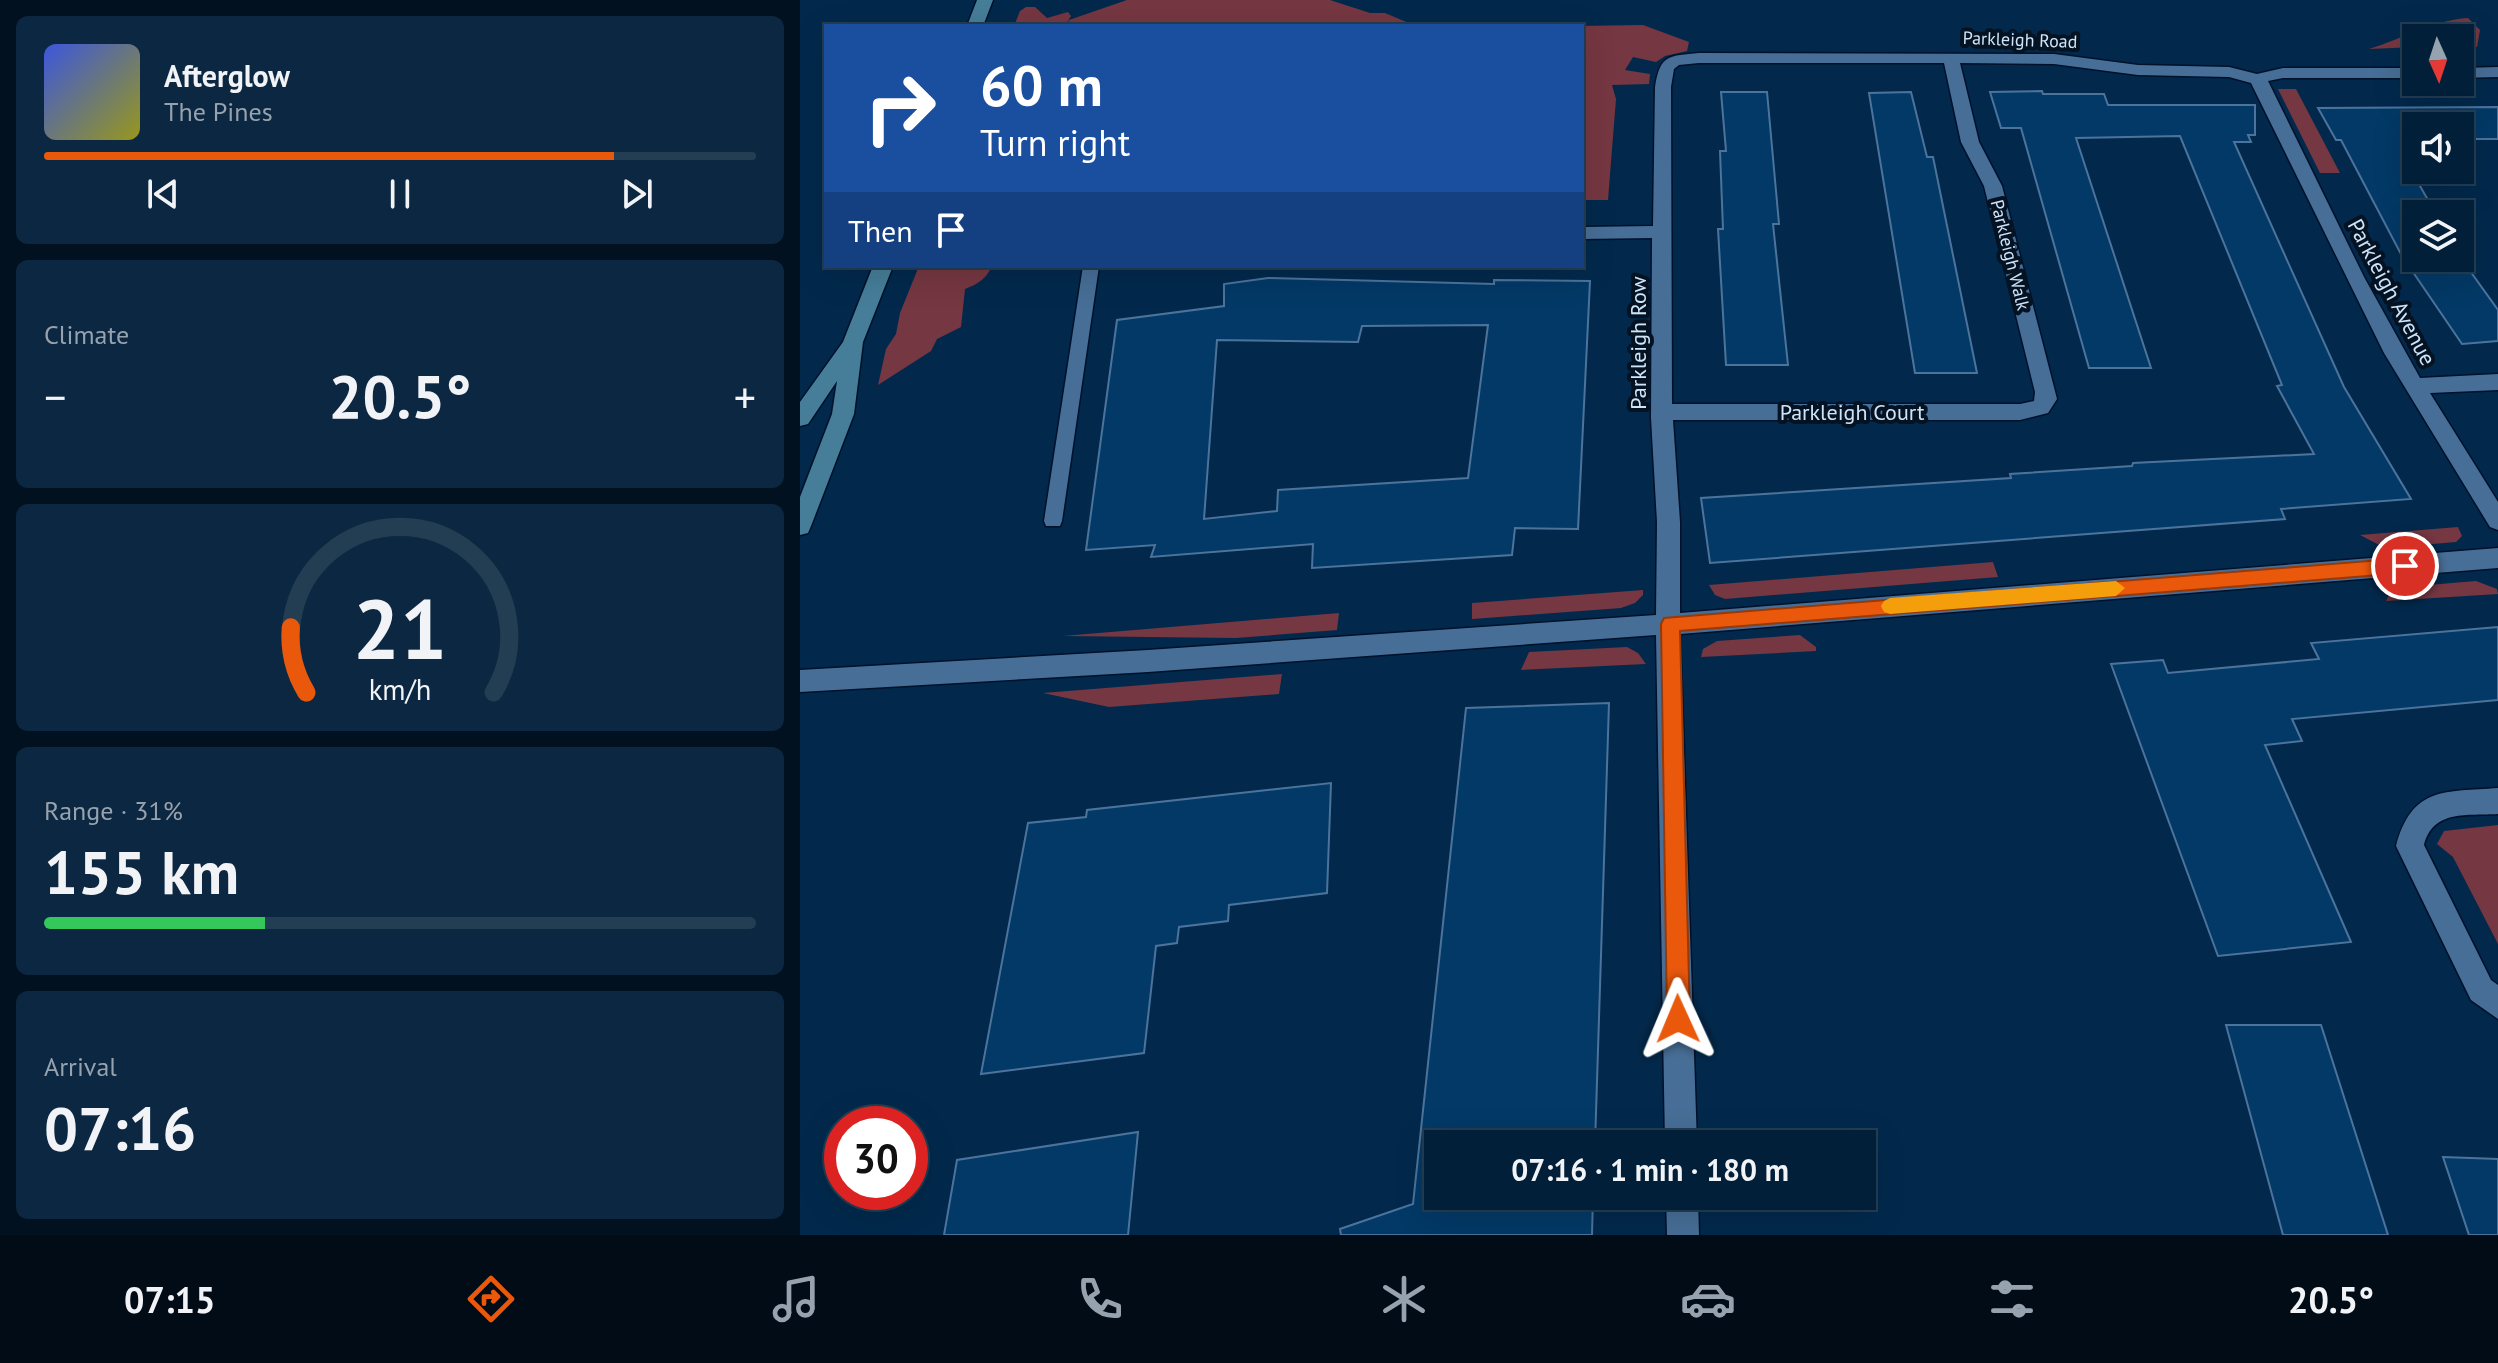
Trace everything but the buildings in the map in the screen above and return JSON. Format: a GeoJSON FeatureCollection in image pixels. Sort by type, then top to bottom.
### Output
{"type":"FeatureCollection","features":[{"type":"Feature","properties":{"kind":"main road"},"geometry":{"type":"LineString","coordinates":[[976,24],[985,0]]}},
{"type":"Feature","properties":{"kind":"main road"},"geometry":{"type":"LineString","coordinates":[[800,418],[853,342],[882,268]]}},
{"type":"Feature","properties":{"kind":"main road"},"geometry":{"type":"LineString","coordinates":[[800,526],[843,414],[853,342]]}},
{"type":"Feature","properties":{"kind":"street","name":"Parkleigh Road"},"geometry":{"type":"LineString","coordinates":[[1669,64],[1699,58],[2054,59],[2138,70],[2229,72],[2257,79],[2283,73],[2402,73]]}},
{"type":"Feature","properties":{"kind":"street","name":"Parkleigh Walk"},"geometry":{"type":"LineString","coordinates":[[1951,59],[1970,142],[1993,186],[1997,201],[2045,392],[2046,399],[2041,407]]}},
{"type":"Feature","properties":{"kind":"street","name":"Parkleigh Row"},"geometry":{"type":"LineString","coordinates":[[1669,64],[1663,87],[1662,412],[1663,477],[1670,554],[1667,583],[1681,1130]]}},
{"type":"Feature","properties":{"kind":"street"},"geometry":{"type":"LineString","coordinates":[[2474,73],[2498,72]]}},
{"type":"Feature","properties":{"kind":"street","name":"Parkleigh Avenue"},"geometry":{"type":"LineString","coordinates":[[2257,79],[2271,100],[2354,277],[2415,386],[2498,521]]}},
{"type":"Feature","properties":{"kind":"street"},"geometry":{"type":"LineString","coordinates":[[1584,233],[1663,232]]}},
{"type":"Feature","properties":{"kind":"street"},"geometry":{"type":"LineString","coordinates":[[2415,386],[2498,382]]}},
{"type":"Feature","properties":{"kind":"street","name":"Parkleigh Court"},"geometry":{"type":"LineString","coordinates":[[1662,412],[2020,412],[2041,407]]}},
{"type":"Feature","properties":{"kind":"street"},"geometry":{"type":"LineString","coordinates":[[800,681],[1148,661],[1670,624],[2498,558]]}},
{"type":"Feature","properties":{"kind":"street"},"geometry":{"type":"LineString","coordinates":[[2498,801],[2429,809],[2418,817],[2410,846],[2481,990],[2498,1004]]}},
{"type":"Feature","properties":{"kind":"street"},"geometry":{"type":"LineString","coordinates":[[1682,1210],[1683,1235]]}},
{"type":"Feature","properties":{"kind":"lane"},"geometry":{"type":"LineString","coordinates":[[1053,521],[1091,268]]}},
{"type":"Feature","properties":{"kind":"shaded area"},"geometry":{"type":"Polygon","coordinates":[[[1127,0],[1330,0],[1370,13],[1385,13],[1411,24],[1068,24],[1069,20],[1127,0]]]}},
{"type":"Feature","properties":{"kind":"shaded area"},"geometry":{"type":"Polygon","coordinates":[[[1035,7],[1047,18],[1068,12],[1071,16],[1066,24],[1015,24],[1020,11],[1035,7]]]}},
{"type":"Feature","properties":{"kind":"shaded area"},"geometry":{"type":"Polygon","coordinates":[[[2468,18],[2474,24],[2437,24],[2468,18]]]}},
{"type":"Feature","properties":{"kind":"shaded area"},"geometry":{"type":"Polygon","coordinates":[[[2474,24],[2480,30],[2477,47],[2474,47],[2474,24]]]}},
{"type":"Feature","properties":{"kind":"shaded area"},"geometry":{"type":"Polygon","coordinates":[[[1643,25],[1689,42],[1687,51],[1665,56],[1656,62],[1633,57],[1625,70],[1650,74],[1649,84],[1612,85],[1616,99],[1608,200],[1584,200],[1584,26],[1643,25]]]}},
{"type":"Feature","properties":{"kind":"shaded area"},"geometry":{"type":"Polygon","coordinates":[[[2402,37],[2402,48],[2369,49],[2402,37]]]}},
{"type":"Feature","properties":{"kind":"shaded area"},"geometry":{"type":"Polygon","coordinates":[[[2278,89],[2296,89],[2340,173],[2320,173],[2278,89]]]}},
{"type":"Feature","properties":{"kind":"shaded area"},"geometry":{"type":"Polygon","coordinates":[[[918,268],[991,268],[981,280],[965,289],[961,327],[937,339],[931,351],[878,385],[886,349],[896,334],[900,313],[918,268]]]}},
{"type":"Feature","properties":{"kind":"shaded area"},"geometry":{"type":"Polygon","coordinates":[[[2458,527],[2462,536],[2456,542],[2385,548],[2360,535],[2458,527]]]}},
{"type":"Feature","properties":{"kind":"shaded area"},"geometry":{"type":"Polygon","coordinates":[[[1993,562],[1998,577],[1725,599],[1715,595],[1709,585],[1993,562]]]}},
{"type":"Feature","properties":{"kind":"shaded area"},"geometry":{"type":"Polygon","coordinates":[[[2476,581],[2497,589],[2498,594],[2386,601],[2392,588],[2476,581]]]}},
{"type":"Feature","properties":{"kind":"shaded area"},"geometry":{"type":"Polygon","coordinates":[[[1643,590],[1643,595],[1635,603],[1621,608],[1472,619],[1472,603],[1643,590]]]}},
{"type":"Feature","properties":{"kind":"shaded area"},"geometry":{"type":"Polygon","coordinates":[[[1339,613],[1337,630],[1236,638],[1063,636],[1339,613]]]}},
{"type":"Feature","properties":{"kind":"shaded area"},"geometry":{"type":"Polygon","coordinates":[[[1800,635],[1816,647],[1816,651],[1701,657],[1703,649],[1717,641],[1800,635]]]}},
{"type":"Feature","properties":{"kind":"shaded area"},"geometry":{"type":"Polygon","coordinates":[[[1627,647],[1638,653],[1646,664],[1521,670],[1529,652],[1627,647]]]}},
{"type":"Feature","properties":{"kind":"shaded area"},"geometry":{"type":"Polygon","coordinates":[[[1282,674],[1279,694],[1109,707],[1043,693],[1282,674]]]}},
{"type":"Feature","properties":{"kind":"shaded area"},"geometry":{"type":"Polygon","coordinates":[[[2498,825],[2498,944],[2453,857],[2437,844],[2444,831],[2498,825]]]}},
{"type":"Feature","properties":{"kind":"slow traffic"},"geometry":{"type":"LineString","coordinates":[[1890,606],[2116,588]]}},
{"type":"Feature","properties":{"kind":"route"},"geometry":{"type":"LineString","coordinates":[[1678,1019],[1670,624],[2405,566]]}}]}
